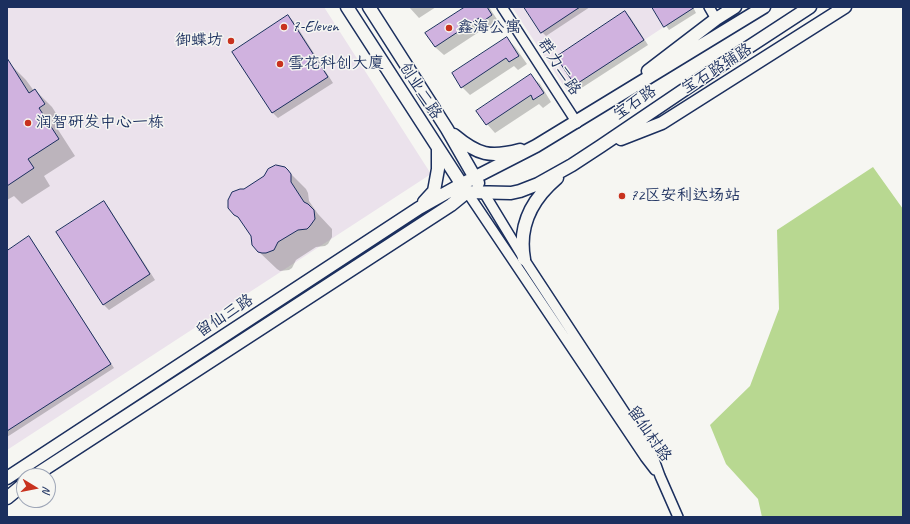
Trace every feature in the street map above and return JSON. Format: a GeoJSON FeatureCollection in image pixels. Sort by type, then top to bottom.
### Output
{"type":"FeatureCollection","features":[{"type":"Feature","properties":{"kind":"main road","name":"创业二路"},"geometry":{"type":"LineString","coordinates":[[347,7],[464,188]]}},
{"type":"Feature","properties":{"kind":"main road","name":"创业二路"},"geometry":{"type":"LineString","coordinates":[[369,7],[447,129],[484,193]]}},
{"type":"Feature","properties":{"kind":"main road"},"geometry":{"type":"LineString","coordinates":[[589,115],[716,19],[735,7]]}},
{"type":"Feature","properties":{"kind":"main road","name":"宝石路"},"geometry":{"type":"LineString","coordinates":[[536,146],[577,123],[764,7]]}},
{"type":"Feature","properties":{"kind":"main road","name":"宝石路"},"geometry":{"type":"LineString","coordinates":[[464,188],[484,193],[502,193],[520,191],[538,184],[572,165],[810,7]]}},
{"type":"Feature","properties":{"kind":"main road","name":"宝石路辅路"},"geometry":{"type":"LineString","coordinates":[[601,146],[662,123],[845,7]]}},
{"type":"Feature","properties":{"kind":"main road","name":"创业二路"},"geometry":{"type":"LineString","coordinates":[[447,129],[469,147],[482,153],[508,153],[536,146]]}},
{"type":"Feature","properties":{"kind":"main road"},"geometry":{"type":"LineString","coordinates":[[464,188],[475,178],[536,146]]}},
{"type":"Feature","properties":{"kind":"main road"},"geometry":{"type":"LineString","coordinates":[[419,208],[434,191],[438,169],[438,148]]}},
{"type":"Feature","properties":{"kind":"main road"},"geometry":{"type":"LineString","coordinates":[[524,260],[522,238],[526,219],[545,191],[572,165]]}},
{"type":"Feature","properties":{"kind":"main road","name":"留仙三路"},"geometry":{"type":"LineString","coordinates":[[7,478],[419,208],[464,188]]}},
{"type":"Feature","properties":{"kind":"main road","name":"留仙三路"},"geometry":{"type":"LineString","coordinates":[[46,468],[444,209],[464,188]]}},
{"type":"Feature","properties":{"kind":"main road"},"geometry":{"type":"LineString","coordinates":[[7,498],[16,491]]}},
{"type":"Feature","properties":{"kind":"street","name":"群力二路"},"geometry":{"type":"LineString","coordinates":[[502,7],[577,123]]}},
{"type":"Feature","properties":{"kind":"street"},"geometry":{"type":"LineString","coordinates":[[709,7],[716,19]]}},
{"type":"Feature","properties":{"kind":"street","name":"留仙村路"},"geometry":{"type":"LineString","coordinates":[[464,188],[645,457],[660,476]]}},
{"type":"Feature","properties":{"kind":"street","name":"留仙村路"},"geometry":{"type":"LineString","coordinates":[[484,193],[524,260],[652,454],[660,476]]}},
{"type":"Feature","properties":{"kind":"street"},"geometry":{"type":"LineString","coordinates":[[660,476],[678,517]]}},
{"type":"Feature","properties":{"kind":"shaded area"},"geometry":{"type":"Polygon","coordinates":[[[7,7],[324,7],[431,174],[7,450],[7,7]]]}},
{"type":"Feature","properties":{"kind":"shaded area"},"geometry":{"type":"Polygon","coordinates":[[[512,7],[694,7],[567,91],[512,7]]]}},
{"type":"Feature","properties":{"kind":"green space"},"geometry":{"type":"Polygon","coordinates":[[[873,167],[903,209],[903,517],[762,517],[758,499],[726,464],[710,425],[750,386],[779,309],[777,230],[873,167]]]}},
{"type":"Feature","properties":{"kind":"building","name":"鑫海公寓"},"geometry":{"type":"Polygon","coordinates":[[[465,7],[487,7],[492,15],[482,22],[479,18],[435,47],[425,33],[465,7]]]}},
{"type":"Feature","properties":{"kind":"building"},"geometry":{"type":"Polygon","coordinates":[[[524,7],[580,7],[541,33],[524,7]]]}},
{"type":"Feature","properties":{"kind":"building"},"geometry":{"type":"Polygon","coordinates":[[[652,7],[695,7],[664,27],[652,7]]]}},
{"type":"Feature","properties":{"kind":"building"},"geometry":{"type":"Polygon","coordinates":[[[625,11],[644,40],[575,85],[556,57],[625,11]]]}},
{"type":"Feature","properties":{"kind":"building","name":"雪花科创大廈"},"geometry":{"type":"Polygon","coordinates":[[[288,15],[328,77],[272,113],[232,52],[288,15]]]}},
{"type":"Feature","properties":{"kind":"building"},"geometry":{"type":"Polygon","coordinates":[[[507,37],[519,56],[509,62],[506,58],[461,88],[452,73],[507,37]]]}},
{"type":"Feature","properties":{"kind":"building","name":"润智研发中心一栋"},"geometry":{"type":"Polygon","coordinates":[[[7,58],[29,93],[35,89],[45,104],[39,108],[59,139],[28,159],[34,168],[7,186],[7,58]]]}},
{"type":"Feature","properties":{"kind":"building"},"geometry":{"type":"Polygon","coordinates":[[[531,74],[544,93],[533,100],[531,95],[486,125],[476,111],[531,74]]]}},
{"type":"Feature","properties":{"kind":"building"},"geometry":{"type":"Polygon","coordinates":[[[276,165],[285,167],[291,174],[291,182],[304,202],[314,210],[315,219],[307,229],[298,230],[278,242],[274,250],[262,253],[258,252],[252,245],[251,236],[238,217],[228,208],[228,200],[232,192],[244,189],[264,176],[268,169],[276,165]]]}},
{"type":"Feature","properties":{"kind":"building"},"geometry":{"type":"Polygon","coordinates":[[[104,201],[150,274],[103,305],[56,232],[104,201]]]}},
{"type":"Feature","properties":{"kind":"building"},"geometry":{"type":"Polygon","coordinates":[[[29,236],[111,364],[7,431],[7,251],[29,236]]]}},
{"type":"Feature","properties":{"kind":"place","name":"7-Eleven"},"geometry":{"type":"Point","coordinates":[284,27]}},
{"type":"Feature","properties":{"kind":"place","name":"鑫海公寓"},"geometry":{"type":"Point","coordinates":[449,28]}},
{"type":"Feature","properties":{"kind":"place","name":"御蝶坊"},"geometry":{"type":"Point","coordinates":[231,41]}},
{"type":"Feature","properties":{"kind":"place","name":"雪花科创大廈"},"geometry":{"type":"Point","coordinates":[280,64]}},
{"type":"Feature","properties":{"kind":"place","name":"润智研发中心一栋"},"geometry":{"type":"Point","coordinates":[28,123]}},
{"type":"Feature","properties":{"kind":"place","name":"72区安利达场站"},"geometry":{"type":"Point","coordinates":[622,196]}}]}
